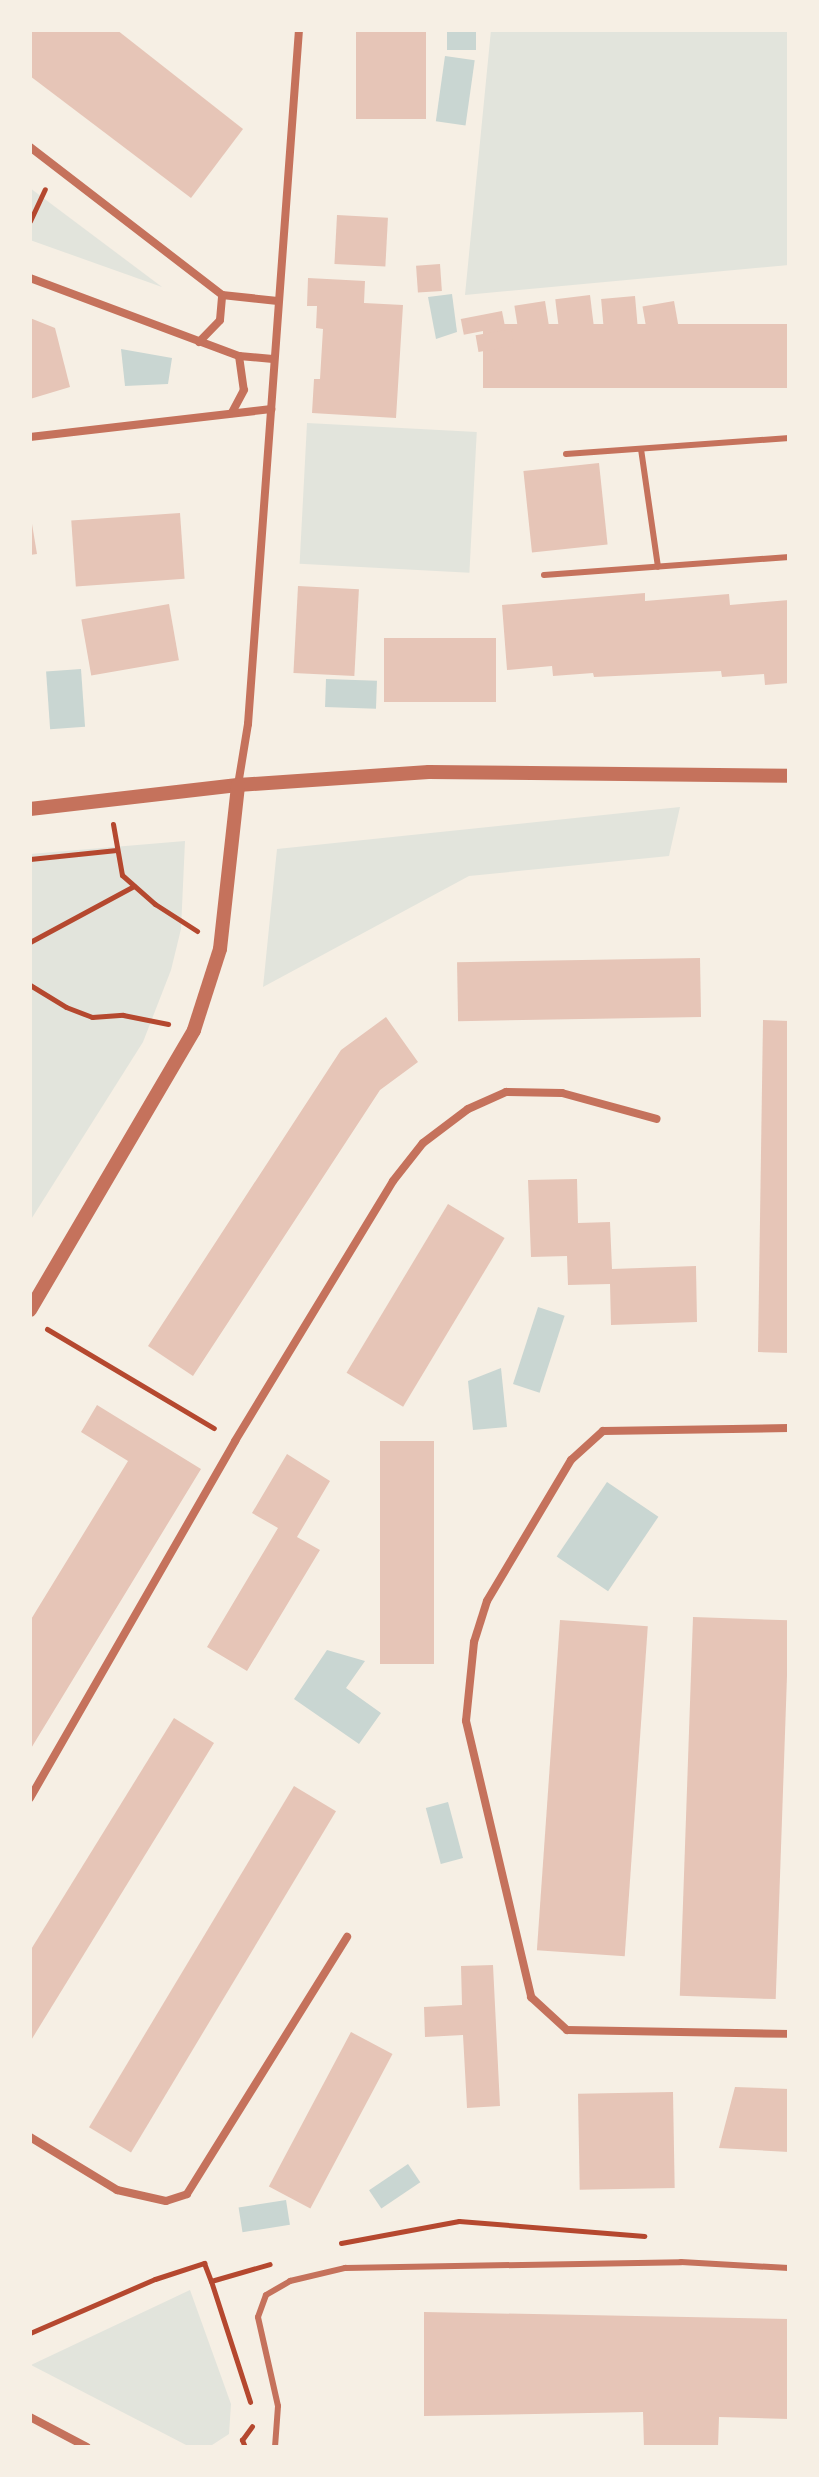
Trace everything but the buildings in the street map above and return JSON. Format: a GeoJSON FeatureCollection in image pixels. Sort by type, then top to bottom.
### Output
{"type":"FeatureCollection","features":[{"type":"Feature","properties":{"kind":"street"},"geometry":{"type":"LineString","coordinates":[[30,1310],[194,1030],[220,949],[248,724],[299,30]]}},
{"type":"Feature","properties":{"kind":"street"},"geometry":{"type":"LineString","coordinates":[[30,147],[222,295],[278,301]]}},
{"type":"Feature","properties":{"kind":"street"},"geometry":{"type":"LineString","coordinates":[[30,278],[239,356],[273,359]]}},
{"type":"Feature","properties":{"kind":"street"},"geometry":{"type":"LineString","coordinates":[[199,342],[220,320],[222,295]]}},
{"type":"Feature","properties":{"kind":"street"},"geometry":{"type":"LineString","coordinates":[[232,413],[244,390],[239,356]]}},
{"type":"Feature","properties":{"kind":"street"},"geometry":{"type":"LineString","coordinates":[[30,437],[271,409]]}},
{"type":"Feature","properties":{"kind":"street"},"geometry":{"type":"LineString","coordinates":[[30,809],[238,785],[429,772],[789,776]]}},
{"type":"Feature","properties":{"kind":"street"},"geometry":{"type":"LineString","coordinates":[[30,1798],[235,1441],[393,1181],[423,1143],[457,1117],[506,1092],[562,1093],[657,1119]]}},
{"type":"Feature","properties":{"kind":"street"},"geometry":{"type":"LineString","coordinates":[[789,1428],[603,1431],[571,1460],[487,1601],[474,1642],[466,1721],[531,1997],[567,2030],[789,2034]]}},
{"type":"Feature","properties":{"kind":"street"},"geometry":{"type":"LineString","coordinates":[[30,2137],[117,2190],[166,2201],[187,2194],[347,1937]]}},
{"type":"Feature","properties":{"kind":"street"},"geometry":{"type":"LineString","coordinates":[[30,2417],[87,2447]]}},
{"type":"Feature","properties":{"kind":"lane"},"geometry":{"type":"LineString","coordinates":[[566,454],[789,438]]}},
{"type":"Feature","properties":{"kind":"lane"},"geometry":{"type":"LineString","coordinates":[[641,449],[658,567]]}},
{"type":"Feature","properties":{"kind":"lane"},"geometry":{"type":"LineString","coordinates":[[544,575],[789,557]]}},
{"type":"Feature","properties":{"kind":"lane"},"geometry":{"type":"LineString","coordinates":[[275,2447],[278,2406],[258,2317],[266,2295],[290,2281],[345,2268],[681,2262],[789,2268]]}},
{"type":"Feature","properties":{"kind":"path"},"geometry":{"type":"LineString","coordinates":[[30,221],[55,167]]}},
{"type":"Feature","properties":{"kind":"path"},"geometry":{"type":"LineString","coordinates":[[110,801],[122,875],[220,949]]}},
{"type":"Feature","properties":{"kind":"path"},"geometry":{"type":"LineString","coordinates":[[30,859],[117,850]]}},
{"type":"Feature","properties":{"kind":"path"},"geometry":{"type":"LineString","coordinates":[[30,942],[134,886]]}},
{"type":"Feature","properties":{"kind":"path"},"geometry":{"type":"LineString","coordinates":[[30,985],[66,1007],[92,1017],[123,1015],[194,1030]]}},
{"type":"Feature","properties":{"kind":"path"},"geometry":{"type":"LineString","coordinates":[[44,1327],[235,1441]]}},
{"type":"Feature","properties":{"kind":"path"},"geometry":{"type":"LineString","coordinates":[[211,2281],[252,2406]]}},
{"type":"Feature","properties":{"kind":"path"},"geometry":{"type":"LineString","coordinates":[[245,2447],[242,2440],[256,2420]]}},
{"type":"Feature","properties":{"kind":"shaded area"},"geometry":{"type":"Polygon","coordinates":[[[447,30],[476,30],[476,50],[447,50],[447,30]]]}},
{"type":"Feature","properties":{"kind":"shaded area"},"geometry":{"type":"Polygon","coordinates":[[[491,30],[789,30],[789,265],[465,295],[491,30]]]}},
{"type":"Feature","properties":{"kind":"shaded area"},"geometry":{"type":"Polygon","coordinates":[[[445,56],[475,60],[466,126],[436,121],[445,56]]]}},
{"type":"Feature","properties":{"kind":"shaded area"},"geometry":{"type":"Polygon","coordinates":[[[30,188],[162,287],[30,240],[30,188]]]}},
{"type":"Feature","properties":{"kind":"shaded area"},"geometry":{"type":"Polygon","coordinates":[[[452,294],[457,332],[436,339],[428,297],[452,294]]]}},
{"type":"Feature","properties":{"kind":"shaded area"},"geometry":{"type":"Polygon","coordinates":[[[121,349],[172,358],[168,384],[125,386],[121,349]]]}},
{"type":"Feature","properties":{"kind":"shaded area"},"geometry":{"type":"Polygon","coordinates":[[[307,423],[477,432],[469,573],[300,564],[307,423]]]}},
{"type":"Feature","properties":{"kind":"shaded area"},"geometry":{"type":"Polygon","coordinates":[[[81,669],[85,727],[50,729],[46,671],[81,669]]]}},
{"type":"Feature","properties":{"kind":"shaded area"},"geometry":{"type":"Polygon","coordinates":[[[326,679],[377,681],[376,709],[325,707],[326,679]]]}},
{"type":"Feature","properties":{"kind":"shaded area"},"geometry":{"type":"Polygon","coordinates":[[[680,807],[669,856],[469,876],[263,987],[277,849],[680,807]]]}},
{"type":"Feature","properties":{"kind":"shaded area"},"geometry":{"type":"Polygon","coordinates":[[[185,841],[181,929],[171,970],[143,1042],[30,1221],[30,854],[185,841]]]}},
{"type":"Feature","properties":{"kind":"shaded area"},"geometry":{"type":"Polygon","coordinates":[[[538,1307],[565,1316],[540,1393],[513,1384],[538,1307]]]}},
{"type":"Feature","properties":{"kind":"shaded area"},"geometry":{"type":"Polygon","coordinates":[[[501,1368],[507,1427],[473,1430],[468,1381],[501,1368]]]}},
{"type":"Feature","properties":{"kind":"shaded area"},"geometry":{"type":"Polygon","coordinates":[[[607,1482],[658,1517],[608,1591],[557,1557],[607,1482]]]}},
{"type":"Feature","properties":{"kind":"shaded area"},"geometry":{"type":"Polygon","coordinates":[[[327,1650],[365,1661],[346,1688],[381,1713],[359,1744],[294,1699],[327,1650]]]}},
{"type":"Feature","properties":{"kind":"shaded area"},"geometry":{"type":"Polygon","coordinates":[[[448,1802],[463,1858],[441,1864],[426,1808],[448,1802]]]}},
{"type":"Feature","properties":{"kind":"shaded area"},"geometry":{"type":"Polygon","coordinates":[[[408,2164],[420,2182],[381,2209],[369,2190],[408,2164]]]}},
{"type":"Feature","properties":{"kind":"shaded area"},"geometry":{"type":"Polygon","coordinates":[[[286,2200],[290,2225],[243,2232],[239,2208],[286,2200]]]}},
{"type":"Feature","properties":{"kind":"shaded area"},"geometry":{"type":"Polygon","coordinates":[[[190,2290],[231,2404],[229,2434],[209,2447],[190,2447],[31,2365],[190,2290]]]}}]}
